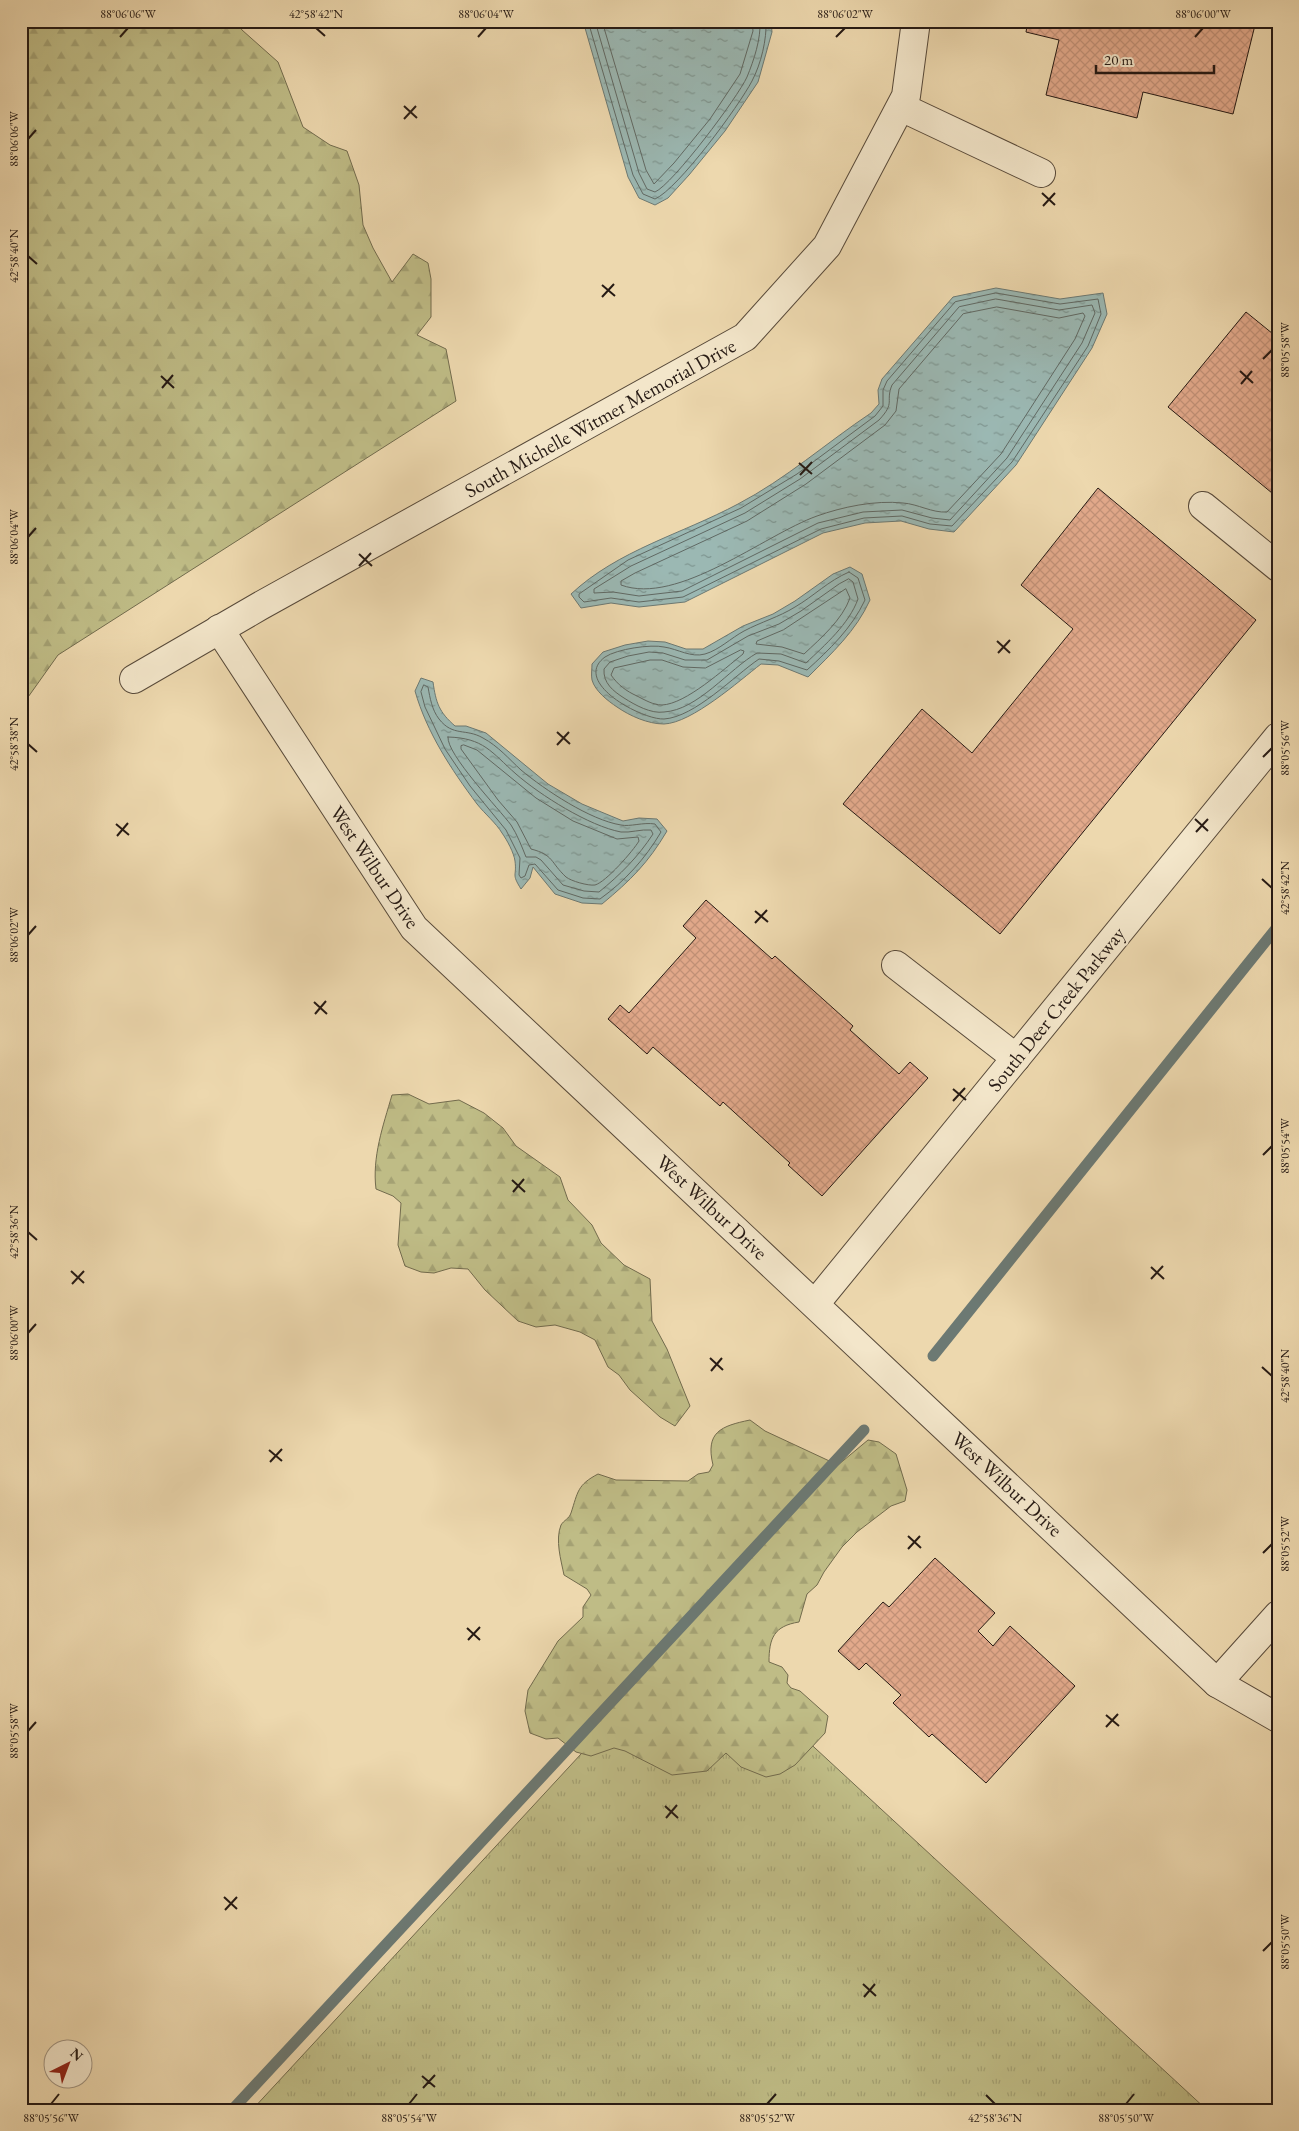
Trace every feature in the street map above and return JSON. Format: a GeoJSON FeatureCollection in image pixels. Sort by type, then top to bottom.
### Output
{"type":"FeatureCollection","features":[{"type":"Feature","properties":{"kind":"street","name":"South Michelle Witmer Memorial Drive"},"geometry":{"type":"LineString","coordinates":[[134,679],[219,629],[745,337],[827,246],[906,96],[916,21]]}},
{"type":"Feature","properties":{"kind":"street"},"geometry":{"type":"LineString","coordinates":[[901,107],[1041,173]]}},
{"type":"Feature","properties":{"kind":"street"},"geometry":{"type":"LineString","coordinates":[[1203,506],[1278,567]]}},
{"type":"Feature","properties":{"kind":"street","name":"West Wilbur Drive"},"geometry":{"type":"LineString","coordinates":[[219,629],[414,928],[1217,1683],[1278,1718]]}},
{"type":"Feature","properties":{"kind":"street","name":"South Deer Creek Parkway"},"geometry":{"type":"LineString","coordinates":[[815,1304],[1278,737]]}},
{"type":"Feature","properties":{"kind":"street"},"geometry":{"type":"LineString","coordinates":[[896,965],[1016,1058]]}},
{"type":"Feature","properties":{"kind":"street"},"geometry":{"type":"LineString","coordinates":[[1217,1683],[1278,1614]]}},
{"type":"Feature","properties":{"kind":"green space"},"geometry":{"type":"Polygon","coordinates":[[[21,21],[235,21],[242,30],[278,62],[303,127],[330,145],[347,151],[359,185],[363,225],[373,248],[392,282],[413,254],[428,263],[431,279],[431,317],[417,335],[446,349],[456,401],[58,655],[21,707],[21,21]]]}},
{"type":"Feature","properties":{"kind":"green space"},"geometry":{"type":"Polygon","coordinates":[[[408,1094],[429,1104],[459,1100],[484,1113],[503,1128],[516,1146],[560,1177],[568,1200],[592,1225],[601,1243],[624,1265],[650,1279],[652,1321],[667,1349],[690,1406],[675,1426],[660,1417],[630,1390],[619,1375],[608,1367],[595,1340],[580,1332],[555,1325],[536,1327],[518,1321],[485,1290],[468,1269],[451,1268],[434,1273],[421,1272],[405,1266],[398,1245],[401,1203],[393,1196],[376,1189],[375,1177],[379,1142],[392,1095],[408,1094]]]}},
{"type":"Feature","properties":{"kind":"green space"},"geometry":{"type":"Polygon","coordinates":[[[750,1420],[765,1431],[838,1465],[868,1440],[879,1442],[896,1454],[907,1490],[905,1501],[891,1506],[857,1532],[842,1547],[817,1585],[807,1594],[799,1622],[779,1630],[772,1640],[769,1662],[782,1667],[788,1675],[787,1683],[791,1688],[800,1691],[828,1716],[825,1733],[795,1765],[780,1774],[766,1777],[741,1767],[726,1753],[707,1771],[672,1775],[625,1751],[614,1748],[591,1756],[576,1752],[558,1738],[546,1739],[530,1733],[525,1711],[528,1690],[558,1641],[583,1617],[583,1607],[591,1595],[587,1589],[564,1575],[560,1557],[559,1531],[561,1525],[570,1515],[579,1490],[586,1482],[598,1474],[616,1480],[688,1481],[698,1474],[709,1472],[713,1465],[711,1445],[718,1432],[731,1425],[750,1420]]]}},
{"type":"Feature","properties":{"kind":"green space"},"geometry":{"type":"Polygon","coordinates":[[[691,1635],[724,1664],[1207,2110],[252,2110],[691,1635]]]}},
{"type":"Feature","properties":{"kind":"water"},"geometry":{"type":"Polygon","coordinates":[[[583,21],[771,21],[772,32],[758,82],[725,131],[689,175],[668,198],[655,205],[639,198],[628,177],[583,21]]]}},
{"type":"Feature","properties":{"kind":"water"},"geometry":{"type":"Polygon","coordinates":[[[996,288],[1060,299],[1103,293],[1107,314],[1092,348],[1016,465],[954,532],[929,529],[901,521],[865,523],[823,533],[685,602],[639,607],[611,603],[581,608],[571,594],[589,579],[630,554],[717,515],[756,494],[871,413],[879,404],[878,390],[882,379],[953,297],[996,288]]]}},
{"type":"Feature","properties":{"kind":"water"},"geometry":{"type":"Polygon","coordinates":[[[850,567],[862,574],[870,600],[851,632],[808,677],[778,665],[761,664],[701,709],[688,717],[664,724],[639,719],[617,707],[599,692],[594,684],[592,664],[603,652],[625,645],[648,641],[665,642],[686,649],[703,649],[743,626],[773,614],[833,574],[850,567]]]}},
{"type":"Feature","properties":{"kind":"water"},"geometry":{"type":"Polygon","coordinates":[[[421,678],[433,682],[439,707],[455,726],[466,726],[486,733],[548,784],[582,804],[623,821],[639,818],[657,819],[667,831],[646,862],[622,887],[602,904],[582,903],[555,894],[533,867],[530,878],[521,889],[515,877],[512,850],[506,839],[477,804],[433,736],[415,691],[421,678]]]}},
{"type":"Feature","properties":{"kind":"building"},"geometry":{"type":"Polygon","coordinates":[[[1028,21],[1256,21],[1233,114],[1143,92],[1137,118],[1046,95],[1059,40],[1026,32],[1028,21]]]}},
{"type":"Feature","properties":{"kind":"building"},"geometry":{"type":"Polygon","coordinates":[[[1246,312],[1278,338],[1278,498],[1168,407],[1246,312]]]}},
{"type":"Feature","properties":{"kind":"building"},"geometry":{"type":"Polygon","coordinates":[[[1098,488],[1256,620],[1000,934],[843,804],[922,709],[972,753],[1073,629],[1021,585],[1098,488]]]}},
{"type":"Feature","properties":{"kind":"building"},"geometry":{"type":"Polygon","coordinates":[[[706,900],[772,959],[775,956],[853,1026],[850,1030],[899,1074],[910,1062],[928,1078],[822,1196],[788,1165],[790,1163],[723,1102],[720,1106],[653,1047],[647,1054],[608,1019],[620,1005],[629,1013],[696,938],[683,926],[706,900]]]}},
{"type":"Feature","properties":{"kind":"building"},"geometry":{"type":"Polygon","coordinates":[[[935,1558],[995,1613],[978,1631],[993,1646],[1010,1626],[1075,1686],[986,1783],[932,1734],[929,1737],[893,1703],[901,1695],[866,1663],[859,1670],[838,1651],[883,1602],[889,1607],[935,1558]]]}},
{"type":"Feature","properties":{"kind":"waterway"},"geometry":{"type":"LineString","coordinates":[[933,1356],[1278,926]]}},
{"type":"Feature","properties":{"kind":"waterway"},"geometry":{"type":"LineString","coordinates":[[232,2110],[864,1430]]}}]}
